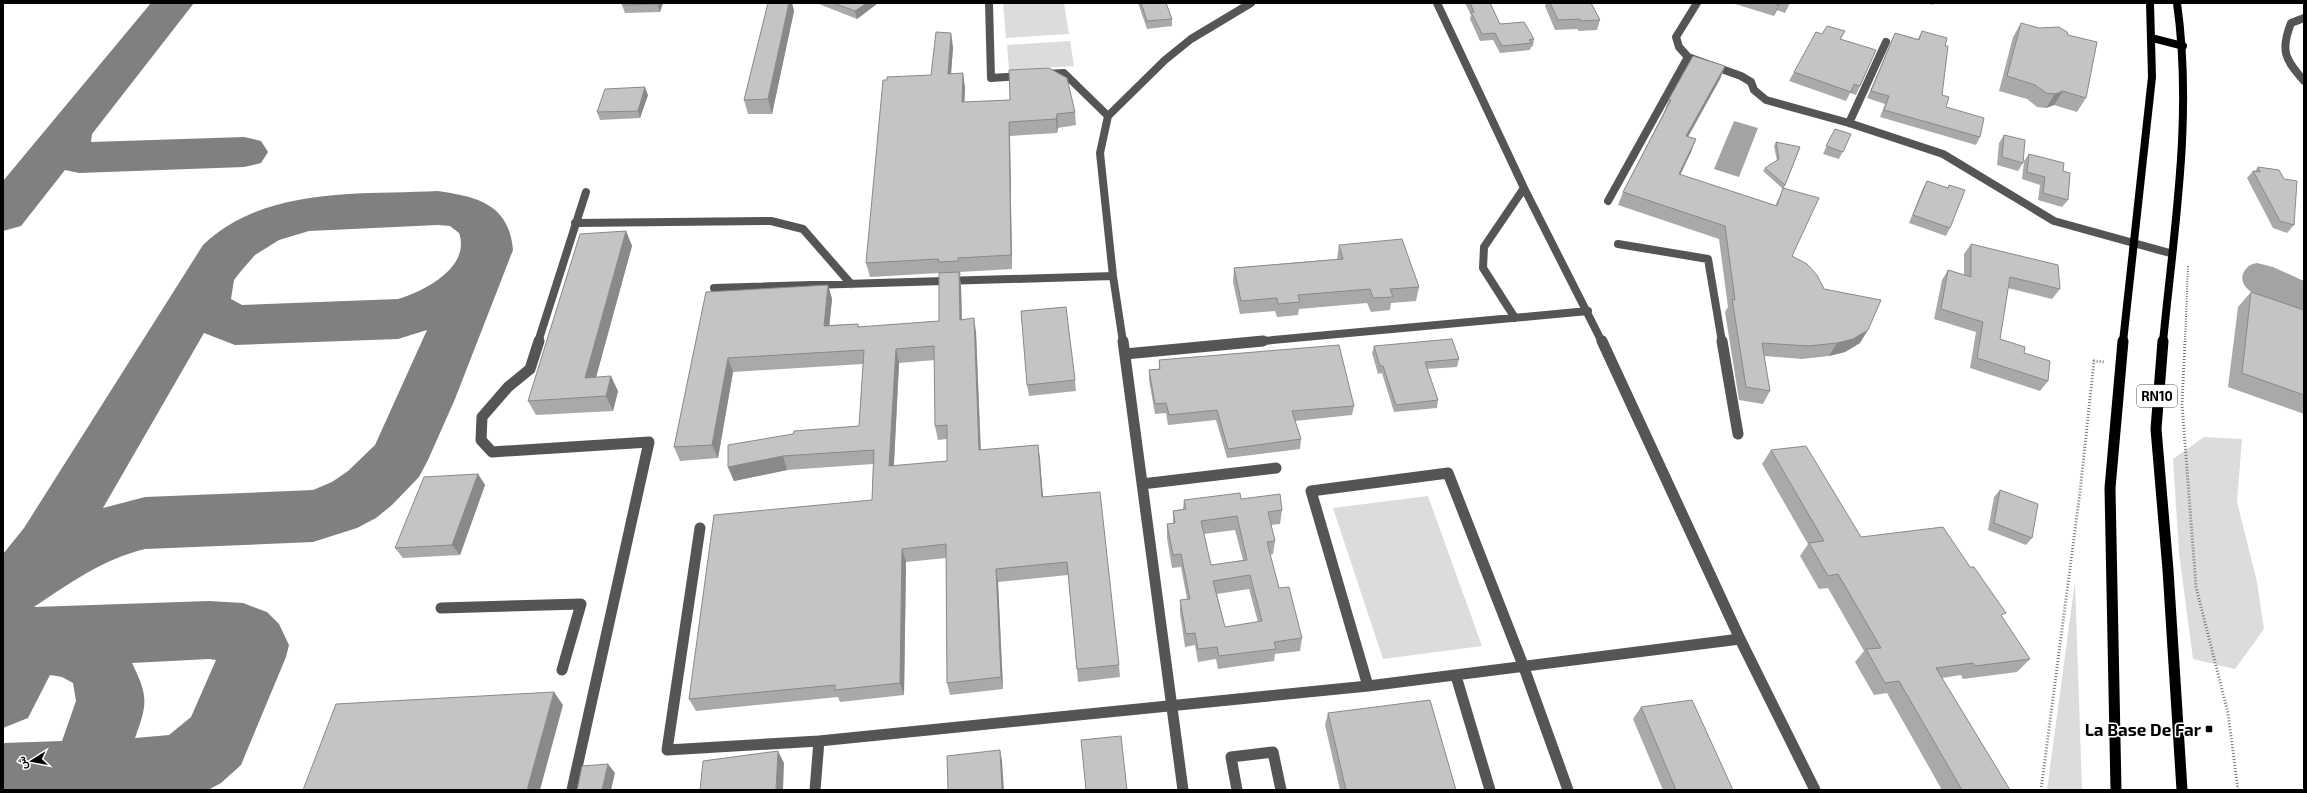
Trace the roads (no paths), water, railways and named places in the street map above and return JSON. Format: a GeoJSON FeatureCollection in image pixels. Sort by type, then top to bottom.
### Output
{"type":"FeatureCollection","features":[{"type":"Feature","properties":{"kind":"main road","name":"RN10"},"geometry":{"type":"LineString","coordinates":[[2116,790],[2110,488],[2132,242],[2140,195],[2152,77],[2150,3]]}},
{"type":"Feature","properties":{"kind":"main road","name":"RN10"},"geometry":{"type":"LineString","coordinates":[[2177,3],[2183,46],[2184,132],[2170,253],[2157,398],[2156,429],[2168,570],[2182,790]]}},
{"type":"Feature","properties":{"kind":"main road"},"geometry":{"type":"LineString","coordinates":[[2152,38],[2183,46]]}},
{"type":"Feature","properties":{"kind":"street"},"geometry":{"type":"LineString","coordinates":[[989,3],[991,78],[1064,73],[1108,116]]}},
{"type":"Feature","properties":{"kind":"street"},"geometry":{"type":"LineString","coordinates":[[1183,790],[1125,354],[1113,276],[1100,153],[1108,116],[1165,60],[1191,39],[1251,3]]}},
{"type":"Feature","properties":{"kind":"street"},"geometry":{"type":"LineString","coordinates":[[1437,3],[1524,188],[1588,311],[1740,639],[1814,790]]}},
{"type":"Feature","properties":{"kind":"street"},"geometry":{"type":"LineString","coordinates":[[1697,3],[1676,37],[1679,47],[1688,57],[1741,76],[1751,82],[1754,90],[1766,100],[1849,123],[1943,154],[2054,221],[2170,253]]}},
{"type":"Feature","properties":{"kind":"street"},"geometry":{"type":"LineString","coordinates":[[2304,18],[2291,23],[2284,41],[2289,64],[2304,81]]}},
{"type":"Feature","properties":{"kind":"street"},"geometry":{"type":"LineString","coordinates":[[1849,123],[1886,42]]}},
{"type":"Feature","properties":{"kind":"street"},"geometry":{"type":"LineString","coordinates":[[1608,201],[1688,57]]}},
{"type":"Feature","properties":{"kind":"street"},"geometry":{"type":"LineString","coordinates":[[1515,318],[1483,268],[1484,247],[1524,188]]}},
{"type":"Feature","properties":{"kind":"street"},"geometry":{"type":"LineString","coordinates":[[572,790],[649,442],[492,452],[481,440],[482,416],[508,387],[530,369],[586,192]]}},
{"type":"Feature","properties":{"kind":"street"},"geometry":{"type":"LineString","coordinates":[[575,223],[741,220],[771,222],[803,229],[851,284]]}},
{"type":"Feature","properties":{"kind":"street"},"geometry":{"type":"LineString","coordinates":[[1618,244],[1708,259],[1738,434]]}},
{"type":"Feature","properties":{"kind":"street"},"geometry":{"type":"LineString","coordinates":[[714,288],[1113,276]]}},
{"type":"Feature","properties":{"kind":"street"},"geometry":{"type":"LineString","coordinates":[[1125,354],[1588,311]]}},
{"type":"Feature","properties":{"kind":"street"},"geometry":{"type":"LineString","coordinates":[[1142,484],[1276,468]]}},
{"type":"Feature","properties":{"kind":"street"},"geometry":{"type":"LineString","coordinates":[[1368,686],[1311,491],[1448,473],[1523,665],[1568,790]]}},
{"type":"Feature","properties":{"kind":"street"},"geometry":{"type":"LineString","coordinates":[[700,528],[667,750],[819,741],[1172,707],[1456,676],[1523,665],[1740,639]]}},
{"type":"Feature","properties":{"kind":"street"},"geometry":{"type":"LineString","coordinates":[[441,608],[581,604],[562,670]]}},
{"type":"Feature","properties":{"kind":"street"},"geometry":{"type":"LineString","coordinates":[[1456,676],[1490,790]]}},
{"type":"Feature","properties":{"kind":"street"},"geometry":{"type":"LineString","coordinates":[[815,790],[819,741]]}},
{"type":"Feature","properties":{"kind":"street"},"geometry":{"type":"LineString","coordinates":[[1237,790],[1231,757],[1273,752],[1281,790]]}},
{"type":"Feature","properties":{"kind":"place","name":"La Base De Far"},"geometry":{"type":"Point","coordinates":[2209,729]}}]}
